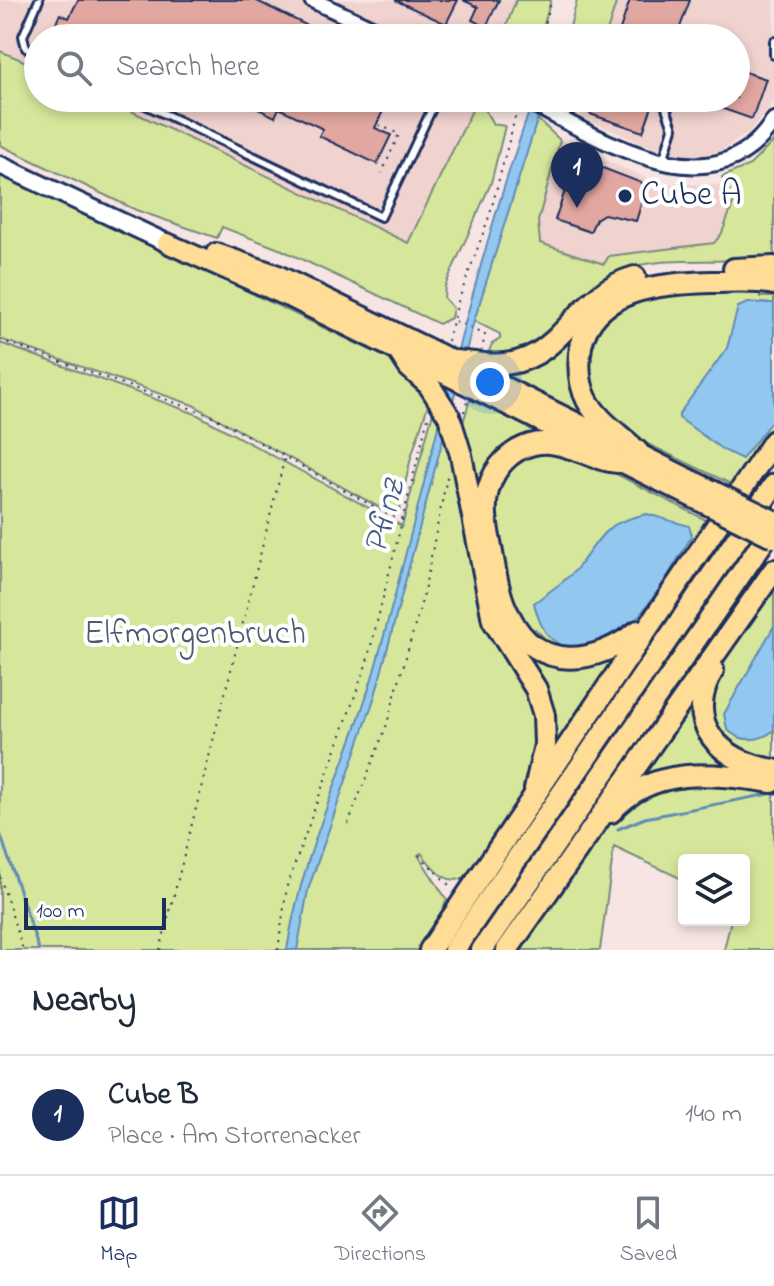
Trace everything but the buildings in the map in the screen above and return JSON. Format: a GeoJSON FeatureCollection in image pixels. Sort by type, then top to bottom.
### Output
{"type":"FeatureCollection","features":[{"type":"Feature","properties":{"kind":"highway"},"geometry":{"type":"LineString","coordinates":[[167,243],[241,261],[300,285],[439,369],[493,620],[536,689],[544,715],[545,745],[530,805]]}},
{"type":"Feature","properties":{"kind":"highway"},"geometry":{"type":"LineString","coordinates":[[167,243],[266,286],[398,350],[409,367],[478,375],[710,497],[774,523],[482,950]]}},
{"type":"Feature","properties":{"kind":"highway"},"geometry":{"type":"LineString","coordinates":[[478,375],[536,356],[559,338],[600,293],[629,278],[651,273],[774,267]]}},
{"type":"Feature","properties":{"kind":"highway"},"geometry":{"type":"LineString","coordinates":[[631,457],[592,408],[581,384],[582,341],[600,311],[621,296],[660,285],[756,281],[774,284]]}},
{"type":"Feature","properties":{"kind":"highway"},"geometry":{"type":"LineString","coordinates":[[430,950],[774,441]]}},
{"type":"Feature","properties":{"kind":"highway"},"geometry":{"type":"LineString","coordinates":[[631,457],[608,462],[553,443],[533,444],[515,451],[500,465],[489,487],[488,529],[504,605],[520,634],[540,649],[569,658],[597,656],[619,647],[651,621]]}},
{"type":"Feature","properties":{"kind":"highway"},"geometry":{"type":"LineString","coordinates":[[454,950],[774,485]]}},
{"type":"Feature","properties":{"kind":"highway"},"geometry":{"type":"LineString","coordinates":[[710,497],[774,538]]}},
{"type":"Feature","properties":{"kind":"highway"},"geometry":{"type":"LineString","coordinates":[[507,950],[774,570]]}},
{"type":"Feature","properties":{"kind":"highway"},"geometry":{"type":"LineString","coordinates":[[751,603],[705,687],[703,717],[714,740],[729,755],[743,763],[774,770]]}},
{"type":"Feature","properties":{"kind":"highway"},"geometry":{"type":"LineString","coordinates":[[597,819],[608,816],[632,794],[668,778],[709,775],[774,782]]}},
{"type":"Feature","properties":{"kind":"main road"},"geometry":{"type":"LineString","coordinates":[[0,165],[167,243]]}},
{"type":"Feature","properties":{"kind":"street"},"geometry":{"type":"LineString","coordinates":[[312,0],[363,24]]}},
{"type":"Feature","properties":{"kind":"street"},"geometry":{"type":"LineString","coordinates":[[548,112],[662,164],[691,168],[724,161],[757,140],[774,120]]}},
{"type":"Feature","properties":{"kind":"lane"},"geometry":{"type":"LineString","coordinates":[[28,24],[39,0]]}},
{"type":"Feature","properties":{"kind":"lane"},"geometry":{"type":"LineString","coordinates":[[774,41],[774,55]]}},
{"type":"Feature","properties":{"kind":"lane"},"geometry":{"type":"LineString","coordinates":[[160,112],[381,217],[430,112]]}},
{"type":"Feature","properties":{"kind":"lane"},"geometry":{"type":"LineString","coordinates":[[662,164],[673,128],[667,112]]}},
{"type":"Feature","properties":{"kind":"path"},"geometry":{"type":"LineString","coordinates":[[545,24],[552,0]]}},
{"type":"Feature","properties":{"kind":"path"},"geometry":{"type":"LineString","coordinates":[[278,950],[287,886],[367,662],[439,369],[490,214],[519,112]]}},
{"type":"Feature","properties":{"kind":"path"},"geometry":{"type":"LineString","coordinates":[[379,125],[399,134],[382,173]]}},
{"type":"Feature","properties":{"kind":"path"},"geometry":{"type":"LineString","coordinates":[[594,149],[595,163]]}},
{"type":"Feature","properties":{"kind":"path"},"geometry":{"type":"LineString","coordinates":[[454,321],[479,331],[486,340],[478,375],[461,422]]}},
{"type":"Feature","properties":{"kind":"path"},"geometry":{"type":"LineString","coordinates":[[0,340],[212,416],[389,515],[402,519]]}},
{"type":"Feature","properties":{"kind":"path"},"geometry":{"type":"LineString","coordinates":[[160,950],[285,457]]}},
{"type":"Feature","properties":{"kind":"path"},"geometry":{"type":"LineString","coordinates":[[348,824],[386,727],[423,597],[456,459]]}},
{"type":"Feature","properties":{"kind":"path"},"geometry":{"type":"LineString","coordinates":[[419,855],[437,876],[466,897]]}},
{"type":"Feature","properties":{"kind":"path"},"geometry":{"type":"LineString","coordinates":[[0,877],[23,950]]}},
{"type":"Feature","properties":{"kind":"shaded area"},"geometry":{"type":"Polygon","coordinates":[[[0,0],[516,0],[507,24],[24,24],[24,60],[0,49],[0,0]]]}},
{"type":"Feature","properties":{"kind":"shaded area"},"geometry":{"type":"Polygon","coordinates":[[[617,0],[774,0],[774,101],[749,132],[721,151],[698,156],[672,156],[581,117],[583,112],[750,112],[750,24],[609,24],[617,0]]]}},
{"type":"Feature","properties":{"kind":"shaded area"},"geometry":{"type":"Polygon","coordinates":[[[133,112],[471,112],[408,243],[133,112]]]}},
{"type":"Feature","properties":{"kind":"shaded area"},"geometry":{"type":"Polygon","coordinates":[[[560,140],[657,183],[726,185],[734,201],[722,233],[714,243],[609,255],[605,265],[540,244],[538,221],[560,140]]]}},
{"type":"Feature","properties":{"kind":"green space"},"geometry":{"type":"Polygon","coordinates":[[[516,0],[551,0],[544,24],[507,24],[516,0]]]}},
{"type":"Feature","properties":{"kind":"green space"},"geometry":{"type":"Polygon","coordinates":[[[577,0],[617,0],[609,24],[571,24],[577,0]]]}},
{"type":"Feature","properties":{"kind":"green space"},"geometry":{"type":"Polygon","coordinates":[[[0,51],[24,61],[24,112],[133,112],[408,243],[471,112],[486,112],[493,124],[505,126],[491,183],[445,286],[444,298],[453,308],[451,318],[439,324],[282,250],[222,227],[217,238],[136,210],[0,145],[0,51]]]}},
{"type":"Feature","properties":{"kind":"green space"},"geometry":{"type":"Polygon","coordinates":[[[536,118],[560,140],[538,221],[540,243],[604,264],[609,256],[714,243],[722,233],[734,201],[722,177],[750,165],[774,141],[774,255],[755,259],[654,263],[616,272],[583,295],[558,324],[530,347],[511,353],[488,354],[492,344],[500,339],[500,334],[474,321],[536,118]]]}},
{"type":"Feature","properties":{"kind":"green space"},"geometry":{"type":"Polygon","coordinates":[[[0,173],[387,358],[407,371],[430,399],[411,457],[399,512],[384,510],[193,405],[0,339],[0,173]]]}},
{"type":"Feature","properties":{"kind":"green space"},"geometry":{"type":"Polygon","coordinates":[[[646,283],[579,337],[600,425],[499,375],[566,338],[646,283]]]}},
{"type":"Feature","properties":{"kind":"green space"},"geometry":{"type":"Polygon","coordinates":[[[760,289],[760,297],[774,297],[774,426],[733,485],[633,437],[603,414],[584,364],[599,320],[634,296],[760,289]]]}},
{"type":"Feature","properties":{"kind":"green space","name":"Elfmorgenbruch"},"geometry":{"type":"Polygon","coordinates":[[[0,343],[196,414],[402,526],[435,405],[537,701],[535,772],[522,798],[470,875],[462,879],[448,879],[421,853],[418,855],[447,900],[423,950],[0,950],[0,343]]]}},
{"type":"Feature","properties":{"kind":"green space"},"geometry":{"type":"Polygon","coordinates":[[[470,400],[553,438],[528,440],[509,448],[496,461],[488,477],[484,497],[488,561],[504,614],[517,635],[532,650],[550,660],[572,664],[597,659],[626,647],[543,776],[550,745],[549,721],[539,688],[495,610],[461,429],[470,400]]]}},
{"type":"Feature","properties":{"kind":"green space"},"geometry":{"type":"Polygon","coordinates":[[[539,448],[587,459],[708,521],[631,630],[589,652],[542,645],[548,641],[535,629],[530,632],[518,622],[490,515],[503,469],[539,448]]]}},
{"type":"Feature","properties":{"kind":"green space"},"geometry":{"type":"Polygon","coordinates":[[[736,558],[738,560],[702,613],[466,950],[736,558]]]}},
{"type":"Feature","properties":{"kind":"green space"},"geometry":{"type":"Polygon","coordinates":[[[774,585],[774,765],[745,757],[711,723],[714,676],[774,585]]]}},
{"type":"Feature","properties":{"kind":"green space"},"geometry":{"type":"Polygon","coordinates":[[[699,685],[697,700],[739,767],[625,787],[699,685]]]}},
{"type":"Feature","properties":{"kind":"green space"},"geometry":{"type":"Polygon","coordinates":[[[675,781],[774,788],[774,950],[724,950],[730,926],[750,926],[750,854],[678,854],[678,877],[614,847],[600,950],[516,950],[619,811],[675,781]]]}},
{"type":"Feature","properties":{"kind":"water"},"geometry":{"type":"Polygon","coordinates":[[[529,112],[540,112],[474,321],[375,696],[308,890],[297,950],[287,950],[314,842],[375,668],[468,310],[529,112]]]}},
{"type":"Feature","properties":{"kind":"water"},"geometry":{"type":"Polygon","coordinates":[[[748,303],[774,303],[774,418],[742,459],[723,450],[679,418],[679,414],[727,348],[738,307],[748,303]]]}},
{"type":"Feature","properties":{"kind":"water"},"geometry":{"type":"Polygon","coordinates":[[[647,514],[689,526],[692,536],[657,592],[628,627],[611,639],[591,647],[570,647],[555,642],[538,618],[534,603],[574,571],[606,531],[622,521],[647,514]]]}},
{"type":"Feature","properties":{"kind":"water"},"geometry":{"type":"Polygon","coordinates":[[[774,626],[774,730],[756,739],[744,739],[727,729],[724,714],[774,626]]]}},
{"type":"Feature","properties":{"kind":"waterway"},"geometry":{"type":"LineString","coordinates":[[618,829],[645,818],[774,793]]}},
{"type":"Feature","properties":{"kind":"waterway"},"geometry":{"type":"LineString","coordinates":[[0,833],[39,950]]}},
{"type":"Feature","properties":{"kind":"place","name":"Cube A"},"geometry":{"type":"Point","coordinates":[625,196]}},
{"type":"Feature","properties":{"kind":"place","name":"Cube B"},"geometry":{"type":"Point","coordinates":[577,208]}},
{"type":"Feature","properties":{"kind":"water label","name":"Pfinz"},"geometry":{"type":"Point","coordinates":[386,517]}}]}
